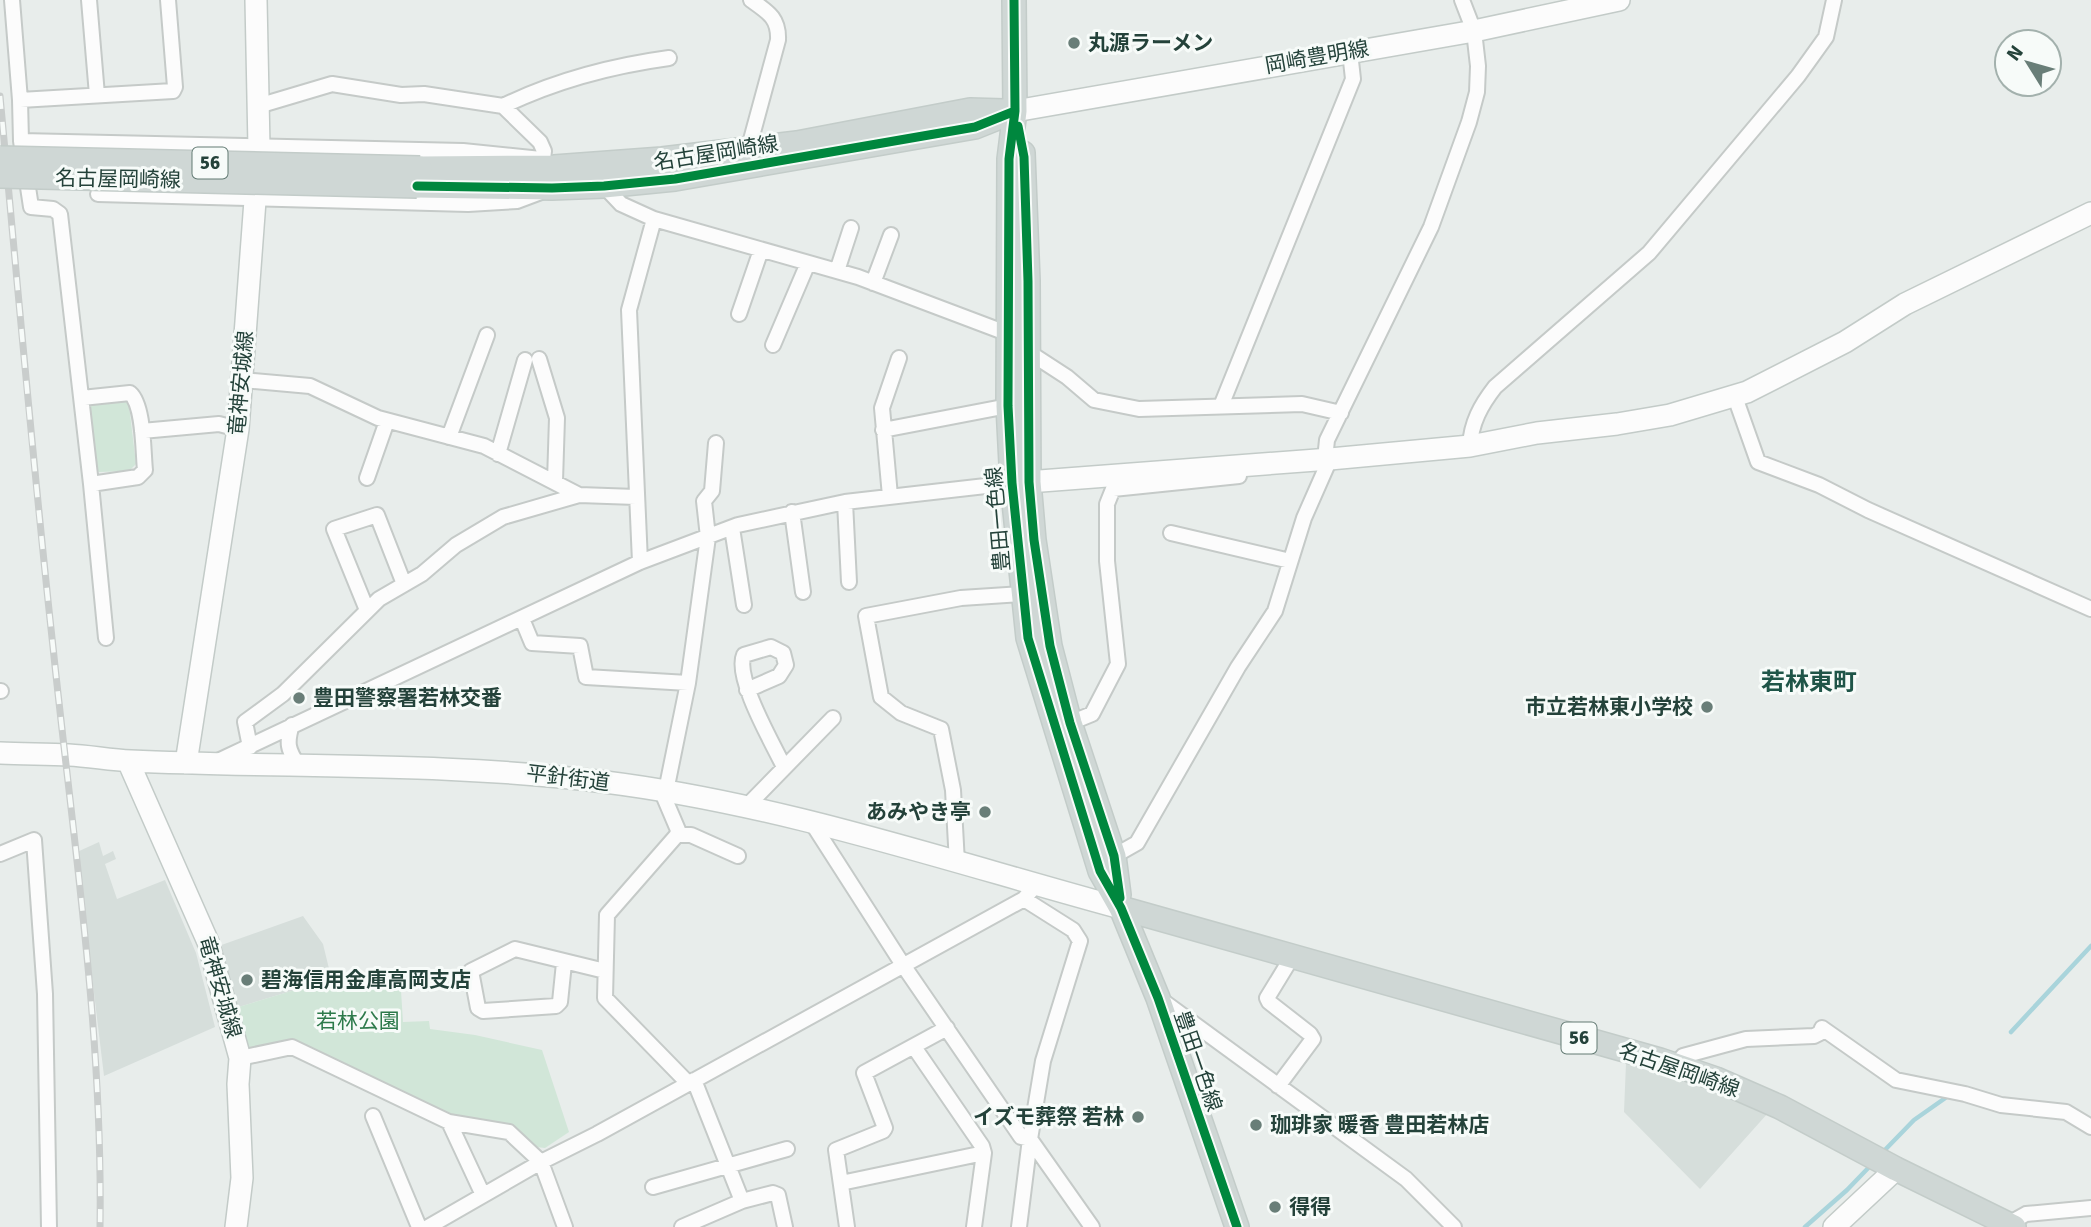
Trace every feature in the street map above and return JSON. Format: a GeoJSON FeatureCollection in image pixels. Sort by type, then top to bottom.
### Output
{"type":"FeatureCollection","features":[{"type":"Feature","properties":{"kind":"main road","name":"豊田一色線"},"geometry":{"type":"LineString","coordinates":[[1014,0],[1015,111],[1009,159],[1009,406],[1050,646],[1070,723],[1114,856],[1121,908]]}},
{"type":"Feature","properties":{"kind":"main road","name":"名古屋岡崎線"},"geometry":{"type":"LineString","coordinates":[[0,176],[418,177],[549,172],[797,143],[970,110],[1015,111]]}},
{"type":"Feature","properties":{"kind":"main road","name":"名古屋岡崎線"},"geometry":{"type":"LineString","coordinates":[[549,172],[604,186],[675,178],[975,127],[1015,111]]}},
{"type":"Feature","properties":{"kind":"main road","name":"豊田一色線"},"geometry":{"type":"LineString","coordinates":[[1015,111],[1024,156],[1028,281],[1021,482],[1023,594],[1028,638],[1100,871],[1121,908],[1158,998],[1237,1227]]}},
{"type":"Feature","properties":{"kind":"main road","name":"名古屋岡崎線"},"geometry":{"type":"LineString","coordinates":[[0,158],[418,177]]}},
{"type":"Feature","properties":{"kind":"main road","name":"名古屋岡崎線"},"geometry":{"type":"LineString","coordinates":[[1121,908],[1716,1079],[1780,1107],[1896,1169],[2011,1225]]}},
{"type":"Feature","properties":{"kind":"street"},"geometry":{"type":"LineString","coordinates":[[12,0],[21,141],[31,207],[53,209],[60,214],[106,638]]}},
{"type":"Feature","properties":{"kind":"street"},"geometry":{"type":"LineString","coordinates":[[89,0],[97,95]]}},
{"type":"Feature","properties":{"kind":"street"},"geometry":{"type":"LineString","coordinates":[[20,100],[173,91],[175,87],[168,0]]}},
{"type":"Feature","properties":{"kind":"street","name":"竜神安城線"},"geometry":{"type":"LineString","coordinates":[[186,763],[238,429],[259,147],[256,0]]}},
{"type":"Feature","properties":{"kind":"street"},"geometry":{"type":"LineString","coordinates":[[749,148],[778,40],[779,26],[769,13],[751,0]]}},
{"type":"Feature","properties":{"kind":"street"},"geometry":{"type":"LineString","coordinates":[[1114,856],[1137,843],[1238,667],[1275,611],[1304,519],[1327,459],[1327,440],[1431,226],[1469,122],[1477,92],[1478,66],[1474,31],[1462,0]]}},
{"type":"Feature","properties":{"kind":"street","name":"岡崎豊明線"},"geometry":{"type":"LineString","coordinates":[[1015,111],[1474,31],[1619,0]]}},
{"type":"Feature","properties":{"kind":"street"},"geometry":{"type":"LineString","coordinates":[[1470,446],[1471,430],[1483,402],[1494,387],[1649,253],[1798,76],[1826,37],[1834,0]]}},
{"type":"Feature","properties":{"kind":"street"},"geometry":{"type":"LineString","coordinates":[[1221,407],[1353,79],[1350,52]]}},
{"type":"Feature","properties":{"kind":"street"},"geometry":{"type":"LineString","coordinates":[[258,106],[332,84],[401,95],[424,94],[503,106],[571,79],[621,65],[669,58]]}},
{"type":"Feature","properties":{"kind":"street"},"geometry":{"type":"LineString","coordinates":[[503,106],[541,142],[549,172]]}},
{"type":"Feature","properties":{"kind":"street"},"geometry":{"type":"LineString","coordinates":[[21,141],[463,151],[549,172]]}},
{"type":"Feature","properties":{"kind":"street"},"geometry":{"type":"LineString","coordinates":[[98,194],[468,204],[517,201],[549,172]]}},
{"type":"Feature","properties":{"kind":"street"},"geometry":{"type":"LineString","coordinates":[[604,186],[621,204],[654,219],[837,271],[1009,334]]}},
{"type":"Feature","properties":{"kind":"street"},"geometry":{"type":"LineString","coordinates":[[214,763],[522,620],[640,562],[732,528],[792,512],[890,496],[1021,482],[1470,446],[1537,433],[1618,425],[1670,415],[1735,397],[1845,342],[1905,304],[2091,213]]}},
{"type":"Feature","properties":{"kind":"street"},"geometry":{"type":"LineString","coordinates":[[640,562],[629,310],[654,219]]}},
{"type":"Feature","properties":{"kind":"street"},"geometry":{"type":"LineString","coordinates":[[837,271],[851,228]]}},
{"type":"Feature","properties":{"kind":"street"},"geometry":{"type":"LineString","coordinates":[[873,283],[891,235]]}},
{"type":"Feature","properties":{"kind":"street"},"geometry":{"type":"LineString","coordinates":[[739,314],[761,250]]}},
{"type":"Feature","properties":{"kind":"street"},"geometry":{"type":"LineString","coordinates":[[773,345],[808,263]]}},
{"type":"Feature","properties":{"kind":"street"},"geometry":{"type":"LineString","coordinates":[[449,437],[487,335]]}},
{"type":"Feature","properties":{"kind":"street"},"geometry":{"type":"LineString","coordinates":[[1027,351],[1067,377],[1094,400],[1139,409],[1301,404],[1341,413]]}},
{"type":"Feature","properties":{"kind":"street"},"geometry":{"type":"LineString","coordinates":[[890,496],[882,408],[899,358]]}},
{"type":"Feature","properties":{"kind":"street"},"geometry":{"type":"LineString","coordinates":[[498,454],[532,359],[557,418],[555,481]]}},
{"type":"Feature","properties":{"kind":"street"},"geometry":{"type":"LineString","coordinates":[[242,380],[310,386],[387,421],[484,446],[579,495]]}},
{"type":"Feature","properties":{"kind":"street"},"geometry":{"type":"LineString","coordinates":[[82,398],[131,393],[136,398],[142,431],[145,470],[138,477],[91,484]]}},
{"type":"Feature","properties":{"kind":"street"},"geometry":{"type":"LineString","coordinates":[[1735,397],[1758,462],[1819,485],[1868,510],[2091,609]]}},
{"type":"Feature","properties":{"kind":"street"},"geometry":{"type":"LineString","coordinates":[[883,430],[1009,406]]}},
{"type":"Feature","properties":{"kind":"street"},"geometry":{"type":"LineString","coordinates":[[367,478],[387,421]]}},
{"type":"Feature","properties":{"kind":"street"},"geometry":{"type":"LineString","coordinates":[[142,431],[219,424],[238,429]]}},
{"type":"Feature","properties":{"kind":"street"},"geometry":{"type":"LineString","coordinates":[[716,443],[712,491],[704,501],[708,537],[688,683],[664,791],[678,830],[677,835],[607,915],[605,998],[691,1082],[741,1201]]}},
{"type":"Feature","properties":{"kind":"street"},"geometry":{"type":"LineString","coordinates":[[1070,723],[1092,715],[1118,664],[1107,561],[1107,504],[1113,489],[1254,474],[1292,461]]}},
{"type":"Feature","properties":{"kind":"street"},"geometry":{"type":"LineString","coordinates":[[250,747],[245,722],[284,694],[379,599],[422,574],[456,545],[503,517],[579,495],[636,497]]}},
{"type":"Feature","properties":{"kind":"street"},"geometry":{"type":"LineString","coordinates":[[845,502],[849,582]]}},
{"type":"Feature","properties":{"kind":"street"},"geometry":{"type":"LineString","coordinates":[[792,512],[803,592]]}},
{"type":"Feature","properties":{"kind":"street"},"geometry":{"type":"LineString","coordinates":[[367,610],[334,529],[377,514],[404,584]]}},
{"type":"Feature","properties":{"kind":"street"},"geometry":{"type":"LineString","coordinates":[[732,528],[744,605]]}},
{"type":"Feature","properties":{"kind":"street"},"geometry":{"type":"LineString","coordinates":[[1171,533],[1290,561]]}},
{"type":"Feature","properties":{"kind":"street"},"geometry":{"type":"LineString","coordinates":[[957,863],[953,790],[941,729],[901,713],[881,697],[866,616],[961,598],[1023,594]]}},
{"type":"Feature","properties":{"kind":"street"},"geometry":{"type":"LineString","coordinates":[[522,620],[532,643],[580,646],[586,677],[688,683]]}},
{"type":"Feature","properties":{"kind":"street"},"geometry":{"type":"LineString","coordinates":[[747,690],[785,767]]}},
{"type":"Feature","properties":{"kind":"street"},"geometry":{"type":"LineString","coordinates":[[745,808],[833,718]]}},
{"type":"Feature","properties":{"kind":"street"},"geometry":{"type":"LineString","coordinates":[[292,725],[287,743],[289,752],[298,765]]}},
{"type":"Feature","properties":{"kind":"street","name":"平針街道"},"geometry":{"type":"LineString","coordinates":[[0,752],[128,761],[524,773],[664,791],[812,823],[957,863],[1029,892],[1121,908]]}},
{"type":"Feature","properties":{"kind":"street","name":"竜神安城線"},"geometry":{"type":"LineString","coordinates":[[128,761],[208,942],[240,1058],[238,1084],[242,1178],[236,1227]]}},
{"type":"Feature","properties":{"kind":"street"},"geometry":{"type":"LineString","coordinates":[[812,823],[903,965],[1021,1137],[1030,1139],[1093,1227]]}},
{"type":"Feature","properties":{"kind":"street"},"geometry":{"type":"LineString","coordinates":[[677,835],[691,835],[738,856]]}},
{"type":"Feature","properties":{"kind":"street"},"geometry":{"type":"LineString","coordinates":[[0,854],[34,840],[45,993],[49,1227]]}},
{"type":"Feature","properties":{"kind":"street"},"geometry":{"type":"LineString","coordinates":[[428,1227],[541,1162],[903,965],[1029,892],[1073,930],[1080,941],[1043,1061],[1030,1139],[1020,1227]]}},
{"type":"Feature","properties":{"kind":"street"},"geometry":{"type":"LineString","coordinates":[[564,962],[560,1002],[556,1006],[483,1012],[478,1008],[471,971],[515,949],[605,971]]}},
{"type":"Feature","properties":{"kind":"street"},"geometry":{"type":"LineString","coordinates":[[1278,1086],[1313,1039],[1267,998],[1292,957]]}},
{"type":"Feature","properties":{"kind":"street"},"geometry":{"type":"LineString","coordinates":[[1158,998],[1406,1179],[1454,1227]]}},
{"type":"Feature","properties":{"kind":"street"},"geometry":{"type":"LineString","coordinates":[[847,1227],[836,1150],[886,1128],[864,1073],[947,1028]]}},
{"type":"Feature","properties":{"kind":"street"},"geometry":{"type":"LineString","coordinates":[[1676,1066],[1683,1056],[1746,1039],[1814,1036],[1820,1034],[1822,1028],[1896,1080],[1965,1094],[2001,1105],[2066,1112],[2091,1127]]}},
{"type":"Feature","properties":{"kind":"street"},"geometry":{"type":"LineString","coordinates":[[240,1058],[292,1047],[449,1122],[509,1132],[541,1162],[565,1227]]}},
{"type":"Feature","properties":{"kind":"street"},"geometry":{"type":"LineString","coordinates":[[914,1047],[982,1146],[984,1153],[974,1227]]}},
{"type":"Feature","properties":{"kind":"street"},"geometry":{"type":"LineString","coordinates":[[373,1116],[419,1227]]}},
{"type":"Feature","properties":{"kind":"street"},"geometry":{"type":"LineString","coordinates":[[449,1122],[483,1195]]}},
{"type":"Feature","properties":{"kind":"street"},"geometry":{"type":"LineString","coordinates":[[653,1187],[787,1150]]}},
{"type":"Feature","properties":{"kind":"street"},"geometry":{"type":"LineString","coordinates":[[841,1183],[984,1153]]}},
{"type":"Feature","properties":{"kind":"street"},"geometry":{"type":"LineString","coordinates":[[1834,1227],[1896,1169]]}},
{"type":"Feature","properties":{"kind":"street"},"geometry":{"type":"LineString","coordinates":[[682,1227],[741,1201],[773,1193],[778,1195],[785,1227]]}},
{"type":"Feature","properties":{"kind":"street"},"geometry":{"type":"LineString","coordinates":[[2011,1225],[2026,1214],[2091,1208]]}},
{"type":"Feature","properties":{"kind":"shaded area"},"geometry":{"type":"Polygon","coordinates":[[[99,842],[103,856],[113,851],[116,859],[105,864],[117,899],[165,880],[196,953],[215,1027],[104,1076],[77,852],[99,842]]]}},
{"type":"Feature","properties":{"kind":"shaded area"},"geometry":{"type":"Polygon","coordinates":[[[303,916],[323,944],[332,981],[232,1009],[213,948],[303,916]]]}},
{"type":"Feature","properties":{"kind":"shaded area"},"geometry":{"type":"Polygon","coordinates":[[[1626,1063],[1701,1086],[1768,1113],[1700,1189],[1624,1112],[1626,1063]]]}},
{"type":"Feature","properties":{"kind":"green space"},"geometry":{"type":"Polygon","coordinates":[[[124,400],[129,405],[136,464],[129,471],[99,472],[95,470],[90,407],[94,403],[124,400]]]}},
{"type":"Feature","properties":{"kind":"green space","name":"若林公園"},"geometry":{"type":"Polygon","coordinates":[[[400,975],[403,1022],[429,1021],[430,1029],[475,1035],[542,1050],[569,1132],[545,1148],[536,1147],[511,1126],[440,1112],[303,1044],[293,1041],[248,1048],[232,1009],[318,983],[400,975]]]}},
{"type":"Feature","properties":{"kind":"waterway"},"geometry":{"type":"LineString","coordinates":[[2011,1032],[2091,946]]}},
{"type":"Feature","properties":{"kind":"waterway"},"geometry":{"type":"LineString","coordinates":[[1881,1154],[1914,1120],[1951,1094]]}},
{"type":"Feature","properties":{"kind":"waterway"},"geometry":{"type":"LineString","coordinates":[[1805,1227],[1873,1163]]}},
{"type":"Feature","properties":{"kind":"railway"},"geometry":{"type":"LineString","coordinates":[[0,96],[39,510],[92,1009],[100,1154],[100,1227]]}},
{"type":"Feature","properties":{"kind":"cycle path"},"geometry":{"type":"LineString","coordinates":[[1014,0],[1015,111],[1009,159],[1008,406],[1012,483],[1028,638],[1100,871],[1121,908],[1158,998],[1237,1227]]}},
{"type":"Feature","properties":{"kind":"cycle path"},"geometry":{"type":"LineString","coordinates":[[417,186],[552,188],[675,179],[975,127],[1015,111]]}},
{"type":"Feature","properties":{"kind":"cycle path"},"geometry":{"type":"LineString","coordinates":[[1018,126],[1024,157],[1029,482],[1034,540],[1050,646],[1070,723],[1114,856],[1120,898]]}},
{"type":"Feature","properties":{"kind":"place","name":"丸源ラーメン"},"geometry":{"type":"Point","coordinates":[1074,43]}},
{"type":"Feature","properties":{"kind":"place","name":"豊田警察署若林交番"},"geometry":{"type":"Point","coordinates":[299,698]}},
{"type":"Feature","properties":{"kind":"place","name":"市立若林東小学校"},"geometry":{"type":"Point","coordinates":[1707,707]}},
{"type":"Feature","properties":{"kind":"place","name":"あみやき亭"},"geometry":{"type":"Point","coordinates":[985,812]}},
{"type":"Feature","properties":{"kind":"place","name":"碧海信用金庫高岡支店"},"geometry":{"type":"Point","coordinates":[247,980]}},
{"type":"Feature","properties":{"kind":"place","name":"イズモ葬祭 若林"},"geometry":{"type":"Point","coordinates":[1138,1117]}},
{"type":"Feature","properties":{"kind":"place","name":"珈琲家 暖香 豊田若林店"},"geometry":{"type":"Point","coordinates":[1256,1125]}},
{"type":"Feature","properties":{"kind":"place","name":"得得"},"geometry":{"type":"Point","coordinates":[1275,1207]}},
{"type":"Feature","properties":{"kind":"district","name":"若林東町"},"geometry":{"type":"Point","coordinates":[1809,682]}}]}
